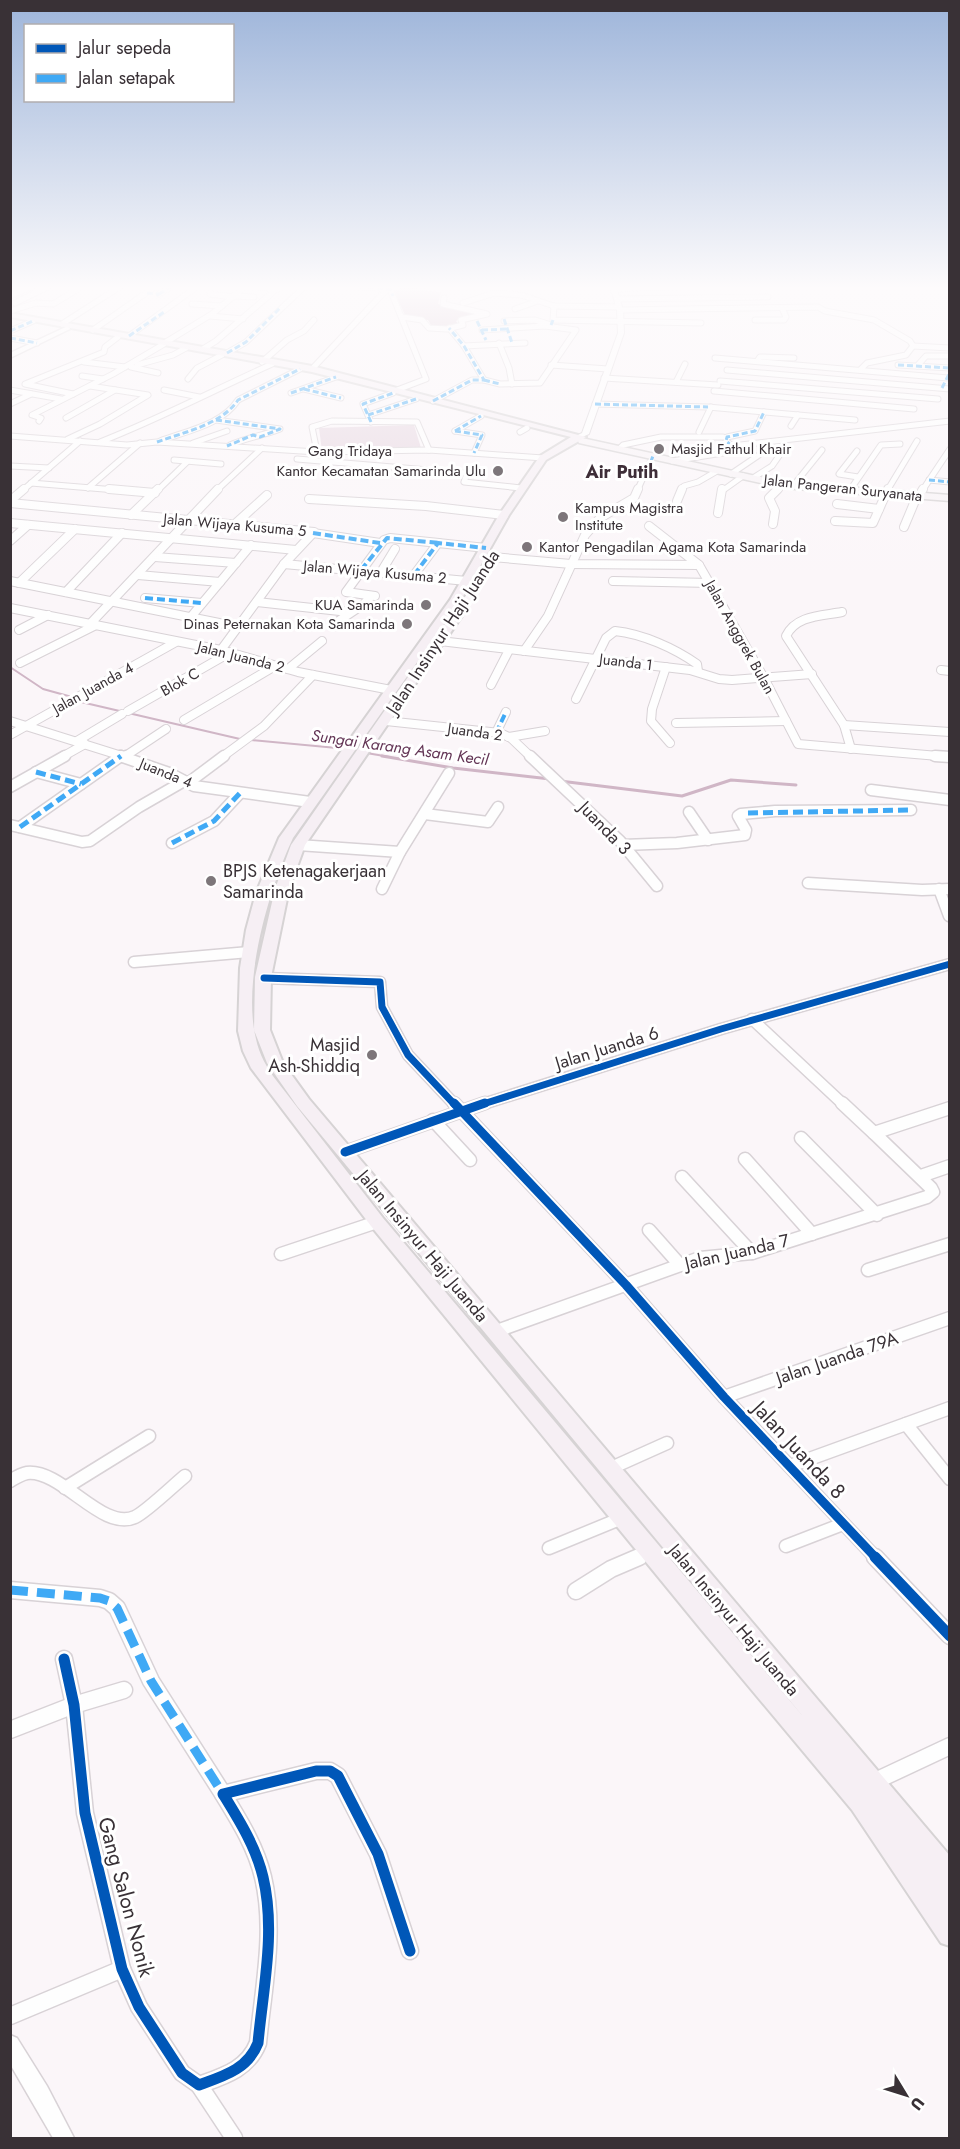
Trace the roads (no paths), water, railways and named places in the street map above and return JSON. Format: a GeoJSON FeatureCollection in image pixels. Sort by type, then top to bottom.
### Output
{"type":"FeatureCollection","features":[{"type":"Feature","properties":{"kind":"highway"},"geometry":{"type":"LineString","coordinates":[[373,386],[584,439]]}},
{"type":"Feature","properties":{"kind":"highway"},"geometry":{"type":"LineString","coordinates":[[374,386],[524,430],[584,439]]}},
{"type":"Feature","properties":{"kind":"highway","name":"Jalan Insinyur Haji Juanda"},"geometry":{"type":"LineString","coordinates":[[584,439],[543,458],[504,515],[489,553],[466,581],[460,601],[359,737],[348,761],[298,845],[249,952],[244,1015],[246,1033],[253,1056],[274,1089],[377,1222],[650,1552],[870,1793],[902,1816],[950,1875]]}},
{"type":"Feature","properties":{"kind":"highway","name":"Jalan Insinyur Haji Juanda"},"geometry":{"type":"LineString","coordinates":[[584,439],[558,457],[545,470],[489,553],[460,601],[440,641],[386,721],[373,739],[348,761],[310,802],[286,838],[269,872],[262,924],[264,978],[261,1022],[267,1049],[277,1067],[345,1152],[648,1516],[870,1793],[950,1904]]}},
{"type":"Feature","properties":{"kind":"highway","name":"Jalan Insinyur Haji Juanda"},"geometry":{"type":"LineString","coordinates":[[870,1793],[950,1934]]}},
{"type":"Feature","properties":{"kind":"main road"},"geometry":{"type":"LineString","coordinates":[[584,439],[601,386]]}},
{"type":"Feature","properties":{"kind":"main road","name":"Jalan Pangeran Suryanata"},"geometry":{"type":"LineString","coordinates":[[584,439],[672,461],[788,485],[950,498]]}},
{"type":"Feature","properties":{"kind":"street"},"geometry":{"type":"LineString","coordinates":[[39,421],[41,418],[32,415],[89,386]]}},
{"type":"Feature","properties":{"kind":"street"},"geometry":{"type":"LineString","coordinates":[[66,440],[100,424],[148,395],[92,386]]}},
{"type":"Feature","properties":{"kind":"street"},"geometry":{"type":"LineString","coordinates":[[99,443],[161,417],[218,386]]}},
{"type":"Feature","properties":{"kind":"street"},"geometry":{"type":"LineString","coordinates":[[157,442],[216,420],[232,408],[238,400],[265,386]]}},
{"type":"Feature","properties":{"kind":"street"},"geometry":{"type":"LineString","coordinates":[[291,393],[311,386]]}},
{"type":"Feature","properties":{"kind":"street"},"geometry":{"type":"LineString","coordinates":[[371,422],[363,404],[409,386]]}},
{"type":"Feature","properties":{"kind":"street"},"geometry":{"type":"LineString","coordinates":[[429,401],[459,386]]}},
{"type":"Feature","properties":{"kind":"street"},"geometry":{"type":"LineString","coordinates":[[699,432],[717,386]]}},
{"type":"Feature","properties":{"kind":"street"},"geometry":{"type":"LineString","coordinates":[[718,386],[761,395],[772,401],[914,409]]}},
{"type":"Feature","properties":{"kind":"street"},"geometry":{"type":"LineString","coordinates":[[725,386],[848,391],[938,399]]}},
{"type":"Feature","properties":{"kind":"street"},"geometry":{"type":"LineString","coordinates":[[842,405],[851,386]]}},
{"type":"Feature","properties":{"kind":"street"},"geometry":{"type":"LineString","coordinates":[[894,395],[897,386]]}},
{"type":"Feature","properties":{"kind":"street"},"geometry":{"type":"LineString","coordinates":[[919,386],[946,388]]}},
{"type":"Feature","properties":{"kind":"street"},"geometry":{"type":"LineString","coordinates":[[21,392],[35,387],[73,394]]}},
{"type":"Feature","properties":{"kind":"street"},"geometry":{"type":"LineString","coordinates":[[934,406],[946,388]]}},
{"type":"Feature","properties":{"kind":"street"},"geometry":{"type":"LineString","coordinates":[[304,389],[341,398]]}},
{"type":"Feature","properties":{"kind":"street"},"geometry":{"type":"LineString","coordinates":[[10,390],[62,399]]}},
{"type":"Feature","properties":{"kind":"street"},"geometry":{"type":"LineString","coordinates":[[66,418],[115,390]]}},
{"type":"Feature","properties":{"kind":"street"},"geometry":{"type":"LineString","coordinates":[[164,390],[199,396]]}},
{"type":"Feature","properties":{"kind":"street"},"geometry":{"type":"LineString","coordinates":[[10,404],[31,394]]}},
{"type":"Feature","properties":{"kind":"street"},"geometry":{"type":"LineString","coordinates":[[368,414],[416,399]]}},
{"type":"Feature","properties":{"kind":"street"},"geometry":{"type":"LineString","coordinates":[[595,404],[709,407],[855,420]]}},
{"type":"Feature","properties":{"kind":"street"},"geometry":{"type":"LineString","coordinates":[[842,405],[879,410]]}},
{"type":"Feature","properties":{"kind":"street"},"geometry":{"type":"LineString","coordinates":[[660,416],[661,406]]}},
{"type":"Feature","properties":{"kind":"street"},"geometry":{"type":"LineString","coordinates":[[732,446],[726,441],[727,437],[755,431],[764,412]]}},
{"type":"Feature","properties":{"kind":"street"},"geometry":{"type":"LineString","coordinates":[[792,426],[798,415]]}},
{"type":"Feature","properties":{"kind":"street"},"geometry":{"type":"LineString","coordinates":[[474,453],[482,435],[454,431],[481,416]]}},
{"type":"Feature","properties":{"kind":"street"},"geometry":{"type":"LineString","coordinates":[[216,420],[280,429],[260,437],[253,435],[227,446]]}},
{"type":"Feature","properties":{"kind":"street"},"geometry":{"type":"LineString","coordinates":[[317,452],[313,426],[332,421],[417,422],[429,450]]}},
{"type":"Feature","properties":{"kind":"street"},"geometry":{"type":"LineString","coordinates":[[672,461],[723,453],[732,446],[950,421]]}},
{"type":"Feature","properties":{"kind":"street"},"geometry":{"type":"LineString","coordinates":[[189,444],[226,431]]}},
{"type":"Feature","properties":{"kind":"street","name":"Gang Tridaya"},"geometry":{"type":"LineString","coordinates":[[10,436],[66,440],[77,444],[127,445],[157,442],[317,452],[429,450],[543,458]]}},
{"type":"Feature","properties":{"kind":"street"},"geometry":{"type":"LineString","coordinates":[[620,448],[623,445],[654,437],[723,437]]}},
{"type":"Feature","properties":{"kind":"street"},"geometry":{"type":"LineString","coordinates":[[835,521],[872,524],[886,493],[918,441]]}},
{"type":"Feature","properties":{"kind":"street"},"geometry":{"type":"LineString","coordinates":[[88,488],[142,442]]}},
{"type":"Feature","properties":{"kind":"street"},"geometry":{"type":"LineString","coordinates":[[10,502],[77,444]]}},
{"type":"Feature","properties":{"kind":"street"},"geometry":{"type":"LineString","coordinates":[[850,490],[881,445],[900,444]]}},
{"type":"Feature","properties":{"kind":"street"},"geometry":{"type":"LineString","coordinates":[[20,663],[93,625],[220,486],[262,448]]}},
{"type":"Feature","properties":{"kind":"street"},"geometry":{"type":"LineString","coordinates":[[904,527],[918,496],[946,459],[950,449]]}},
{"type":"Feature","properties":{"kind":"street"},"geometry":{"type":"LineString","coordinates":[[773,524],[775,511],[769,498],[788,485],[822,450]]}},
{"type":"Feature","properties":{"kind":"street"},"geometry":{"type":"LineString","coordinates":[[857,451],[840,474],[858,477]]}},
{"type":"Feature","properties":{"kind":"street"},"geometry":{"type":"LineString","coordinates":[[753,478],[772,466],[781,453]]}},
{"type":"Feature","properties":{"kind":"street"},"geometry":{"type":"LineString","coordinates":[[731,474],[759,455]]}},
{"type":"Feature","properties":{"kind":"street"},"geometry":{"type":"LineString","coordinates":[[524,651],[548,616],[591,526],[600,518],[632,500],[653,456]]}},
{"type":"Feature","properties":{"kind":"street"},"geometry":{"type":"LineString","coordinates":[[297,459],[464,473],[467,474],[464,482],[521,488]]}},
{"type":"Feature","properties":{"kind":"street"},"geometry":{"type":"LineString","coordinates":[[174,460],[221,464]]}},
{"type":"Feature","properties":{"kind":"street"},"geometry":{"type":"LineString","coordinates":[[131,515],[187,462]]}},
{"type":"Feature","properties":{"kind":"street"},"geometry":{"type":"LineString","coordinates":[[10,466],[49,468]]}},
{"type":"Feature","properties":{"kind":"street"},"geometry":{"type":"LineString","coordinates":[[677,501],[684,486],[698,482],[717,471]]}},
{"type":"Feature","properties":{"kind":"street"},"geometry":{"type":"LineString","coordinates":[[718,513],[722,489],[742,476]]}},
{"type":"Feature","properties":{"kind":"street"},"geometry":{"type":"LineString","coordinates":[[929,480],[950,482]]}},
{"type":"Feature","properties":{"kind":"street"},"geometry":{"type":"LineString","coordinates":[[31,483],[155,493]]}},
{"type":"Feature","properties":{"kind":"street"},"geometry":{"type":"LineString","coordinates":[[235,524],[267,495]]}},
{"type":"Feature","properties":{"kind":"street"},"geometry":{"type":"LineString","coordinates":[[309,499],[504,515]]}},
{"type":"Feature","properties":{"kind":"street","name":"Jalan Wijaya Kusuma 5"},"geometry":{"type":"LineString","coordinates":[[10,502],[313,533]]}},
{"type":"Feature","properties":{"kind":"street"},"geometry":{"type":"LineString","coordinates":[[837,504],[879,509]]}},
{"type":"Feature","properties":{"kind":"street"},"geometry":{"type":"LineString","coordinates":[[10,523],[296,550]]}},
{"type":"Feature","properties":{"kind":"street"},"geometry":{"type":"LineString","coordinates":[[10,541],[28,525]]}},
{"type":"Feature","properties":{"kind":"street"},"geometry":{"type":"LineString","coordinates":[[649,526],[699,565]]}},
{"type":"Feature","properties":{"kind":"street"},"geometry":{"type":"LineString","coordinates":[[19,584],[75,529]]}},
{"type":"Feature","properties":{"kind":"street"},"geometry":{"type":"LineString","coordinates":[[66,592],[122,533]]}},
{"type":"Feature","properties":{"kind":"street","name":"Jalan Anggrek Bulan"},"geometry":{"type":"LineString","coordinates":[[313,533],[380,543],[390,538],[439,543],[489,553],[571,564],[699,565],[799,744],[851,749]]}},
{"type":"Feature","properties":{"kind":"street","name":"Jalan Wijaya Kusuma 5"},"geometry":{"type":"LineString","coordinates":[[221,650],[284,564],[313,533]]}},
{"type":"Feature","properties":{"kind":"street"},"geometry":{"type":"LineString","coordinates":[[337,622],[373,596],[346,592],[376,552],[380,543]]}},
{"type":"Feature","properties":{"kind":"street"},"geometry":{"type":"LineString","coordinates":[[414,575],[439,543]]}},
{"type":"Feature","properties":{"kind":"street"},"geometry":{"type":"LineString","coordinates":[[190,618],[251,545]]}},
{"type":"Feature","properties":{"kind":"street"},"geometry":{"type":"LineString","coordinates":[[381,572],[395,549]]}},
{"type":"Feature","properties":{"kind":"street"},"geometry":{"type":"LineString","coordinates":[[155,557],[236,563]]}},
{"type":"Feature","properties":{"kind":"street","name":"Jalan Wijaya Kusuma 2"},"geometry":{"type":"LineString","coordinates":[[284,564],[466,581]]}},
{"type":"Feature","properties":{"kind":"street"},"geometry":{"type":"LineString","coordinates":[[138,575],[220,582]]}},
{"type":"Feature","properties":{"kind":"street"},"geometry":{"type":"LineString","coordinates":[[10,581],[239,627]]}},
{"type":"Feature","properties":{"kind":"street"},"geometry":{"type":"LineString","coordinates":[[613,581],[711,583]]}},
{"type":"Feature","properties":{"kind":"street"},"geometry":{"type":"LineString","coordinates":[[145,598],[202,603]]}},
{"type":"Feature","properties":{"kind":"street"},"geometry":{"type":"LineString","coordinates":[[257,602],[348,612]]}},
{"type":"Feature","properties":{"kind":"street","name":"Jalan Juanda 2"},"geometry":{"type":"LineString","coordinates":[[10,608],[231,652],[313,675],[392,690]]}},
{"type":"Feature","properties":{"kind":"street"},"geometry":{"type":"LineString","coordinates":[[842,612],[799,622],[788,630],[786,638],[812,674],[844,726],[851,749],[950,757]]}},
{"type":"Feature","properties":{"kind":"street"},"geometry":{"type":"LineString","coordinates":[[20,630],[48,615]]}},
{"type":"Feature","properties":{"kind":"street"},"geometry":{"type":"LineString","coordinates":[[576,699],[606,638],[615,631],[625,630],[689,658],[697,664],[698,671]]}},
{"type":"Feature","properties":{"kind":"street"},"geometry":{"type":"LineString","coordinates":[[288,669],[322,641]]}},
{"type":"Feature","properties":{"kind":"street","name":"Juanda 1"},"geometry":{"type":"LineString","coordinates":[[440,641],[698,671],[723,680],[812,674]]}},
{"type":"Feature","properties":{"kind":"street","name":"Jalan Juanda 4"},"geometry":{"type":"LineString","coordinates":[[10,735],[176,642]]}},
{"type":"Feature","properties":{"kind":"street"},"geometry":{"type":"LineString","coordinates":[[491,685],[509,650]]}},
{"type":"Feature","properties":{"kind":"street","name":"Blok C"},"geometry":{"type":"LineString","coordinates":[[10,786],[36,772],[125,712],[231,652]]}},
{"type":"Feature","properties":{"kind":"street"},"geometry":{"type":"LineString","coordinates":[[184,720],[275,666]]}},
{"type":"Feature","properties":{"kind":"street"},"geometry":{"type":"LineString","coordinates":[[666,667],[652,709],[651,720],[670,743]]}},
{"type":"Feature","properties":{"kind":"street"},"geometry":{"type":"LineString","coordinates":[[15,826],[90,842],[140,807],[186,782],[247,740],[270,721],[313,675]]}},
{"type":"Feature","properties":{"kind":"street"},"geometry":{"type":"LineString","coordinates":[[496,733],[506,712]]}},
{"type":"Feature","properties":{"kind":"street","name":"Juanda 4"},"geometry":{"type":"LineString","coordinates":[[10,721],[123,756],[199,787],[310,802]]}},
{"type":"Feature","properties":{"kind":"street","name":"Juanda 2"},"geometry":{"type":"LineString","coordinates":[[386,721],[496,733],[509,737],[548,775]]}},
{"type":"Feature","properties":{"kind":"street"},"geometry":{"type":"LineString","coordinates":[[676,723],[786,721]]}},
{"type":"Feature","properties":{"kind":"street"},"geometry":{"type":"LineString","coordinates":[[844,726],[950,732]]}},
{"type":"Feature","properties":{"kind":"street"},"geometry":{"type":"LineString","coordinates":[[15,826],[166,729]]}},
{"type":"Feature","properties":{"kind":"street"},"geometry":{"type":"LineString","coordinates":[[509,737],[546,731]]}},
{"type":"Feature","properties":{"kind":"street"},"geometry":{"type":"LineString","coordinates":[[36,772],[81,784]]}},
{"type":"Feature","properties":{"kind":"street"},"geometry":{"type":"LineString","coordinates":[[382,889],[399,852],[449,772]]}},
{"type":"Feature","properties":{"kind":"street","name":"Juanda 3"},"geometry":{"type":"LineString","coordinates":[[548,775],[568,790],[623,845],[657,886]]}},
{"type":"Feature","properties":{"kind":"street"},"geometry":{"type":"LineString","coordinates":[[872,790],[950,800]]}},
{"type":"Feature","properties":{"kind":"street"},"geometry":{"type":"LineString","coordinates":[[172,843],[213,822],[240,793]]}},
{"type":"Feature","properties":{"kind":"street"},"geometry":{"type":"LineString","coordinates":[[424,814],[486,822],[491,820],[498,807]]}},
{"type":"Feature","properties":{"kind":"street"},"geometry":{"type":"LineString","coordinates":[[623,845],[708,840],[745,835],[746,830],[738,816],[741,814],[775,811],[911,810]]}},
{"type":"Feature","properties":{"kind":"street"},"geometry":{"type":"LineString","coordinates":[[689,813],[708,840]]}},
{"type":"Feature","properties":{"kind":"street"},"geometry":{"type":"LineString","coordinates":[[298,845],[399,852]]}},
{"type":"Feature","properties":{"kind":"street"},"geometry":{"type":"LineString","coordinates":[[808,883],[944,889],[949,916]]}},
{"type":"Feature","properties":{"kind":"street"},"geometry":{"type":"LineString","coordinates":[[134,962],[249,952]]}},
{"type":"Feature","properties":{"kind":"street","name":"Jalan Juanda 6"},"geometry":{"type":"LineString","coordinates":[[345,1152],[460,1110],[764,1015],[950,963]]}},
{"type":"Feature","properties":{"kind":"street"},"geometry":{"type":"LineString","coordinates":[[264,978],[379,981],[382,1007],[408,1055],[626,1285]]}},
{"type":"Feature","properties":{"kind":"street"},"geometry":{"type":"LineString","coordinates":[[752,1019],[921,1176],[950,1166]]}},
{"type":"Feature","properties":{"kind":"street"},"geometry":{"type":"LineString","coordinates":[[874,1133],[950,1108]]}},
{"type":"Feature","properties":{"kind":"street"},"geometry":{"type":"LineString","coordinates":[[433,1120],[470,1160]]}},
{"type":"Feature","properties":{"kind":"street"},"geometry":{"type":"LineString","coordinates":[[801,1138],[877,1215]]}},
{"type":"Feature","properties":{"kind":"street"},"geometry":{"type":"LineString","coordinates":[[745,1159],[812,1234]]}},
{"type":"Feature","properties":{"kind":"street","name":"Jalan Juanda 7"},"geometry":{"type":"LineString","coordinates":[[494,1332],[706,1257],[752,1253],[877,1215],[931,1194],[932,1190],[921,1176]]}},
{"type":"Feature","properties":{"kind":"street"},"geometry":{"type":"LineString","coordinates":[[682,1177],[752,1253]]}},
{"type":"Feature","properties":{"kind":"street"},"geometry":{"type":"LineString","coordinates":[[281,1254],[377,1222]]}},
{"type":"Feature","properties":{"kind":"street"},"geometry":{"type":"LineString","coordinates":[[649,1230],[680,1265]]}},
{"type":"Feature","properties":{"kind":"street"},"geometry":{"type":"LineString","coordinates":[[868,1270],[950,1244]]}},
{"type":"Feature","properties":{"kind":"street","name":"Jalan Juanda 8"},"geometry":{"type":"LineString","coordinates":[[626,1285],[724,1397],[950,1636]]}},
{"type":"Feature","properties":{"kind":"street","name":"Jalan Juanda 79A"},"geometry":{"type":"LineString","coordinates":[[724,1397],[950,1318]]}},
{"type":"Feature","properties":{"kind":"street"},"geometry":{"type":"LineString","coordinates":[[790,1466],[950,1408]]}},
{"type":"Feature","properties":{"kind":"street"},"geometry":{"type":"LineString","coordinates":[[906,1424],[948,1476]]}},
{"type":"Feature","properties":{"kind":"street"},"geometry":{"type":"LineString","coordinates":[[65,1488],[149,1436]]}},
{"type":"Feature","properties":{"kind":"street"},"geometry":{"type":"LineString","coordinates":[[609,1469],[667,1443]]}},
{"type":"Feature","properties":{"kind":"street"},"geometry":{"type":"LineString","coordinates":[[10,1481],[22,1474],[31,1473],[65,1488],[91,1506],[127,1520],[135,1517],[186,1476]]}},
{"type":"Feature","properties":{"kind":"street"},"geometry":{"type":"LineString","coordinates":[[549,1548],[625,1521],[648,1516]]}},
{"type":"Feature","properties":{"kind":"street"},"geometry":{"type":"LineString","coordinates":[[786,1546],[843,1524]]}},
{"type":"Feature","properties":{"kind":"street"},"geometry":{"type":"LineString","coordinates":[[576,1591],[610,1569],[650,1552]]}},
{"type":"Feature","properties":{"kind":"street"},"geometry":{"type":"LineString","coordinates":[[10,1590],[100,1598],[109,1601],[117,1608],[151,1681],[240,1821],[263,1878],[267,1899],[268,1936],[258,2043],[254,2054],[242,2067],[199,2085]]}},
{"type":"Feature","properties":{"kind":"street","name":"Gang Salon Nonik"},"geometry":{"type":"LineString","coordinates":[[64,1659],[74,1705],[85,1813],[122,1969],[139,2007],[182,2073],[199,2085],[234,2139]]}},
{"type":"Feature","properties":{"kind":"street"},"geometry":{"type":"LineString","coordinates":[[10,1730],[74,1705],[124,1690]]}},
{"type":"Feature","properties":{"kind":"street"},"geometry":{"type":"LineString","coordinates":[[870,1793],[950,1746]]}},
{"type":"Feature","properties":{"kind":"street"},"geometry":{"type":"LineString","coordinates":[[223,1794],[316,1771],[330,1771],[340,1779],[378,1854],[410,1951]]}},
{"type":"Feature","properties":{"kind":"street"},"geometry":{"type":"LineString","coordinates":[[10,2016],[122,1969]]}},
{"type":"Feature","properties":{"kind":"street"},"geometry":{"type":"LineString","coordinates":[[10,2045],[40,2092],[64,2139]]}},
{"type":"Feature","properties":{"kind":"waterway","name":"Sungai Karang Asam Kecil"},"geometry":{"type":"LineString","coordinates":[[10,667],[43,689],[72,697],[81,702],[240,739],[337,748],[390,757]]}},
{"type":"Feature","properties":{"kind":"waterway","name":"Sungai Karang Asam Kecil"},"geometry":{"type":"LineString","coordinates":[[382,756],[453,768],[550,779]]}},
{"type":"Feature","properties":{"kind":"waterway","name":"Sungai Karang Asam Kecil"},"geometry":{"type":"LineString","coordinates":[[560,781],[682,796],[731,780],[796,785]]}},
{"type":"Feature","properties":{"kind":"place","name":"Masjid Fathul Khair"},"geometry":{"type":"Point","coordinates":[659,449]}},
{"type":"Feature","properties":{"kind":"place","name":"Kantor Kecamatan Samarinda Ulu"},"geometry":{"type":"Point","coordinates":[498,471]}},
{"type":"Feature","properties":{"kind":"place","name":"Kampus Magistra Institute"},"geometry":{"type":"Point","coordinates":[563,517]}},
{"type":"Feature","properties":{"kind":"place","name":"Kantor Pengadilan Agama Kota Samarinda"},"geometry":{"type":"Point","coordinates":[527,547]}},
{"type":"Feature","properties":{"kind":"place","name":"KUA Samarinda"},"geometry":{"type":"Point","coordinates":[426,605]}},
{"type":"Feature","properties":{"kind":"place","name":"Dinas Peternakan Kota Samarinda"},"geometry":{"type":"Point","coordinates":[407,624]}},
{"type":"Feature","properties":{"kind":"place","name":"BPJS Ketenagakerjaan Samarinda"},"geometry":{"type":"Point","coordinates":[211,881]}},
{"type":"Feature","properties":{"kind":"place","name":"Masjid Ash-Shiddiq"},"geometry":{"type":"Point","coordinates":[372,1055]}},
{"type":"Feature","properties":{"kind":"district","name":"Air Putih"},"geometry":{"type":"Point","coordinates":[622,472]}}]}
